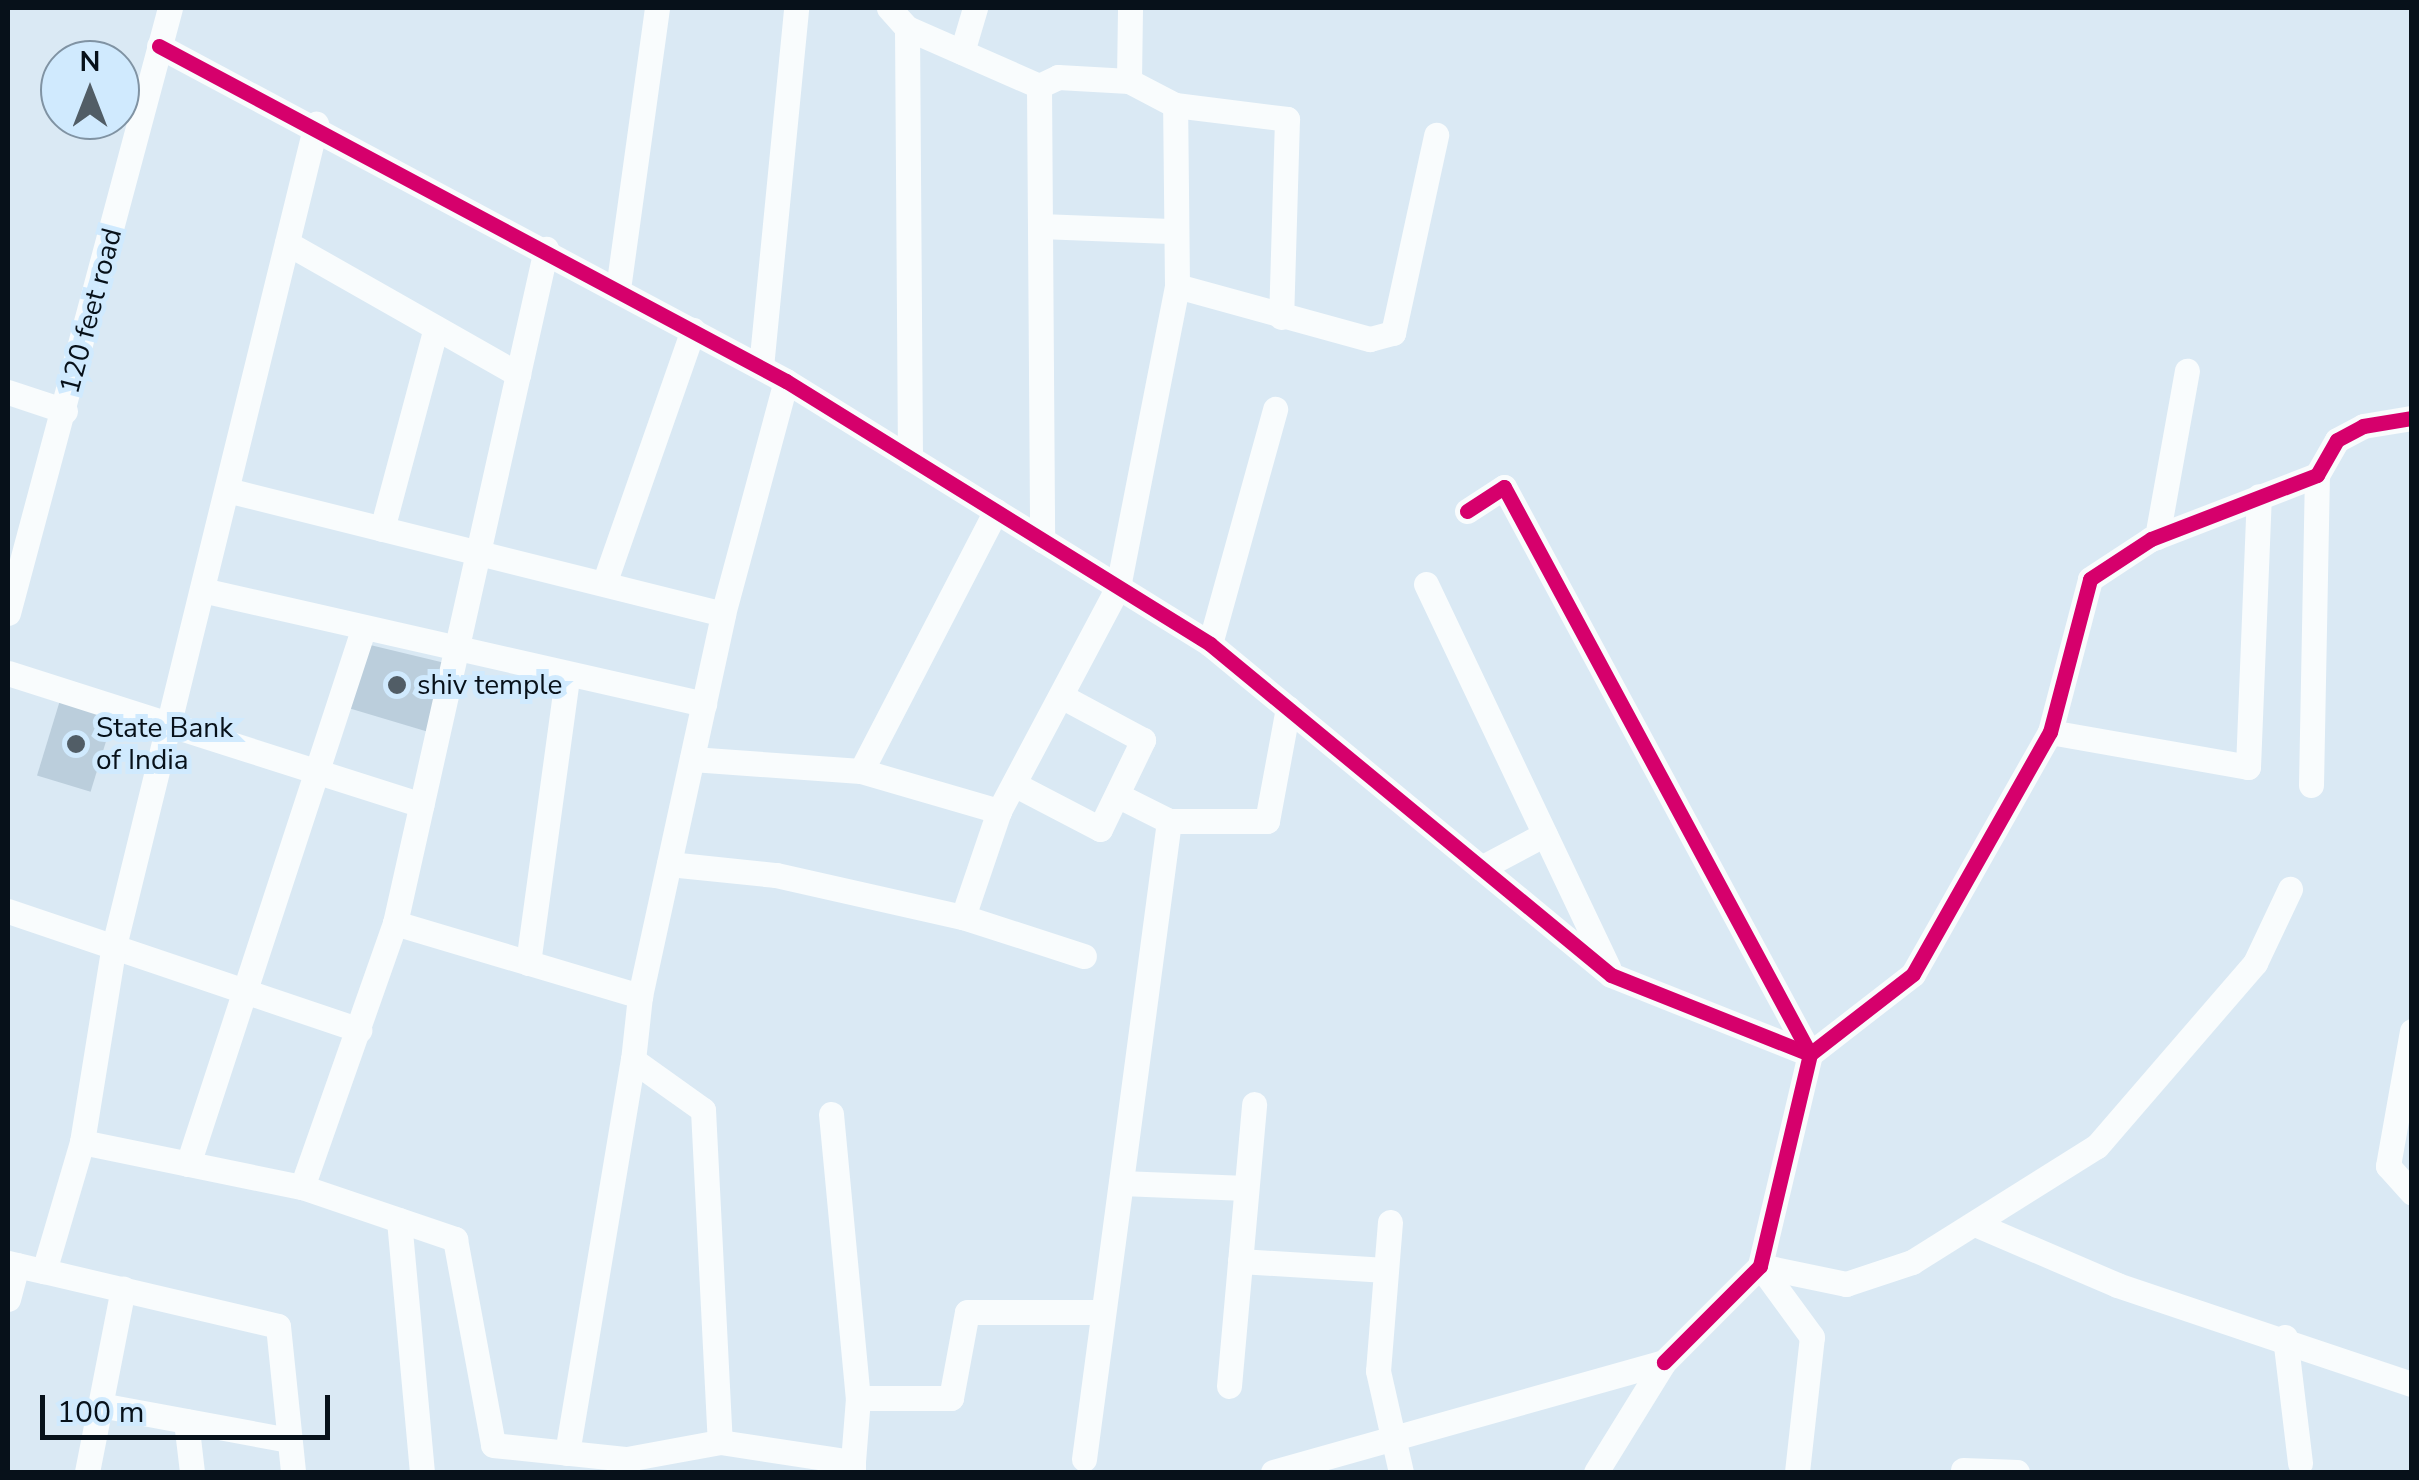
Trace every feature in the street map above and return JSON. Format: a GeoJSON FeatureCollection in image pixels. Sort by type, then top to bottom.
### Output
{"type":"FeatureCollection","features":[{"type":"Feature","properties":{"kind":"street","name":"120 feet road"},"geometry":{"type":"LineString","coordinates":[[8,613],[170,8]]}},
{"type":"Feature","properties":{"kind":"street"},"geometry":{"type":"LineString","coordinates":[[618,289],[657,8]]}},
{"type":"Feature","properties":{"kind":"street"},"geometry":{"type":"LineString","coordinates":[[762,368],[796,8]]}},
{"type":"Feature","properties":{"kind":"street"},"geometry":{"type":"LineString","coordinates":[[889,8],[906,28],[1040,86]]}},
{"type":"Feature","properties":{"kind":"street"},"geometry":{"type":"LineString","coordinates":[[962,52],[974,8]]}},
{"type":"Feature","properties":{"kind":"street"},"geometry":{"type":"LineString","coordinates":[[1129,81],[1130,8]]}},
{"type":"Feature","properties":{"kind":"street"},"geometry":{"type":"LineString","coordinates":[[906,28],[910,458]]}},
{"type":"Feature","properties":{"kind":"street"},"geometry":{"type":"LineString","coordinates":[[160,46],[316,124],[786,381],[1210,644],[1611,975],[1810,1054]]}},
{"type":"Feature","properties":{"kind":"street"},"geometry":{"type":"LineString","coordinates":[[1040,86],[1058,77],[1129,81],[1175,105],[1288,119],[1281,317]]}},
{"type":"Feature","properties":{"kind":"street"},"geometry":{"type":"LineString","coordinates":[[1040,86],[1042,540]]}},
{"type":"Feature","properties":{"kind":"street"},"geometry":{"type":"LineString","coordinates":[[963,917],[999,811],[1118,587],[1177,286],[1170,231],[1175,105]]}},
{"type":"Feature","properties":{"kind":"street"},"geometry":{"type":"LineString","coordinates":[[44,1271],[82,1142],[114,950],[316,124]]}},
{"type":"Feature","properties":{"kind":"street"},"geometry":{"type":"LineString","coordinates":[[1177,286],[1370,339],[1393,333],[1436,135]]}},
{"type":"Feature","properties":{"kind":"street"},"geometry":{"type":"LineString","coordinates":[[1040,226],[1170,231]]}},
{"type":"Feature","properties":{"kind":"street"},"geometry":{"type":"LineString","coordinates":[[287,243],[518,374]]}},
{"type":"Feature","properties":{"kind":"street"},"geometry":{"type":"LineString","coordinates":[[302,1188],[395,923],[546,249]]}},
{"type":"Feature","properties":{"kind":"street"},"geometry":{"type":"LineString","coordinates":[[382,529],[436,328]]}},
{"type":"Feature","properties":{"kind":"street"},"geometry":{"type":"LineString","coordinates":[[606,578],[693,330]]}},
{"type":"Feature","properties":{"kind":"street"},"geometry":{"type":"LineString","coordinates":[[2157,536],[2187,371]]}},
{"type":"Feature","properties":{"kind":"street"},"geometry":{"type":"LineString","coordinates":[[567,1453],[633,1060],[640,996],[724,614],[786,381]]}},
{"type":"Feature","properties":{"kind":"street"},"geometry":{"type":"LineString","coordinates":[[8,392],[65,411]]}},
{"type":"Feature","properties":{"kind":"street"},"geometry":{"type":"LineString","coordinates":[[1210,644],[1275,409]]}},
{"type":"Feature","properties":{"kind":"street"},"geometry":{"type":"LineString","coordinates":[[2311,785],[2317,475],[2337,440],[2412,418]]}},
{"type":"Feature","properties":{"kind":"street"},"geometry":{"type":"LineString","coordinates":[[1596,1472],[1664,1362],[1760,1266],[1810,1054],[1913,974],[2050,732],[2090,580],[2157,536],[2317,475]]}},
{"type":"Feature","properties":{"kind":"street"},"geometry":{"type":"LineString","coordinates":[[1467,511],[1504,487],[1810,1054]]}},
{"type":"Feature","properties":{"kind":"street"},"geometry":{"type":"LineString","coordinates":[[226,490],[606,578],[724,614]]}},
{"type":"Feature","properties":{"kind":"street"},"geometry":{"type":"LineString","coordinates":[[2050,732],[2248,767],[2259,496]]}},
{"type":"Feature","properties":{"kind":"street"},"geometry":{"type":"LineString","coordinates":[[861,771],[996,511]]}},
{"type":"Feature","properties":{"kind":"street"},"geometry":{"type":"LineString","coordinates":[[1426,584],[1611,975]]}},
{"type":"Feature","properties":{"kind":"street"},"geometry":{"type":"LineString","coordinates":[[202,590],[567,677],[704,704]]}},
{"type":"Feature","properties":{"kind":"street"},"geometry":{"type":"LineString","coordinates":[[188,1164],[241,992],[363,630]]}},
{"type":"Feature","properties":{"kind":"street"},"geometry":{"type":"LineString","coordinates":[[8,673],[421,805]]}},
{"type":"Feature","properties":{"kind":"street"},"geometry":{"type":"LineString","coordinates":[[528,962],[567,677]]}},
{"type":"Feature","properties":{"kind":"street"},"geometry":{"type":"LineString","coordinates":[[1014,784],[1100,829],[1144,740],[1061,696]]}},
{"type":"Feature","properties":{"kind":"street"},"geometry":{"type":"LineString","coordinates":[[1118,794],[1169,821],[1267,821],[1288,708]]}},
{"type":"Feature","properties":{"kind":"street"},"geometry":{"type":"LineString","coordinates":[[692,760],[861,771],[999,811]]}},
{"type":"Feature","properties":{"kind":"street"},"geometry":{"type":"LineString","coordinates":[[1084,1459],[1169,821]]}},
{"type":"Feature","properties":{"kind":"street"},"geometry":{"type":"LineString","coordinates":[[1481,868],[1545,834]]}},
{"type":"Feature","properties":{"kind":"street"},"geometry":{"type":"LineString","coordinates":[[669,864],[776,875],[963,917],[1084,956]]}},
{"type":"Feature","properties":{"kind":"street"},"geometry":{"type":"LineString","coordinates":[[1760,1266],[1846,1284],[1912,1262],[2097,1146],[2254,963],[2290,889]]}},
{"type":"Feature","properties":{"kind":"street"},"geometry":{"type":"LineString","coordinates":[[8,910],[114,950],[358,1030]]}},
{"type":"Feature","properties":{"kind":"street"},"geometry":{"type":"LineString","coordinates":[[395,923],[640,996]]}},
{"type":"Feature","properties":{"kind":"street"},"geometry":{"type":"LineString","coordinates":[[2412,1031],[2388,1166],[2412,1193]]}},
{"type":"Feature","properties":{"kind":"street"},"geometry":{"type":"LineString","coordinates":[[633,1060],[703,1110],[720,1442]]}},
{"type":"Feature","properties":{"kind":"street"},"geometry":{"type":"LineString","coordinates":[[1229,1386],[1254,1104]]}},
{"type":"Feature","properties":{"kind":"street"},"geometry":{"type":"LineString","coordinates":[[82,1142],[302,1188],[455,1239],[493,1445],[521,1460],[567,1453],[629,1466],[720,1442],[853,1468],[858,1398],[831,1114]]}},
{"type":"Feature","properties":{"kind":"street"},"geometry":{"type":"LineString","coordinates":[[1121,1183],[1246,1188]]}},
{"type":"Feature","properties":{"kind":"street"},"geometry":{"type":"LineString","coordinates":[[398,1220],[422,1472]]}},
{"type":"Feature","properties":{"kind":"street"},"geometry":{"type":"LineString","coordinates":[[1390,1222],[1378,1371],[1401,1472]]}},
{"type":"Feature","properties":{"kind":"street"},"geometry":{"type":"LineString","coordinates":[[1975,1224],[2117,1285],[2285,1337],[2412,1384]]}},
{"type":"Feature","properties":{"kind":"street"},"geometry":{"type":"LineString","coordinates":[[1240,1261],[1386,1270]]}},
{"type":"Feature","properties":{"kind":"street"},"geometry":{"type":"LineString","coordinates":[[8,1299],[12,1264],[278,1326],[292,1472]]}},
{"type":"Feature","properties":{"kind":"street"},"geometry":{"type":"LineString","coordinates":[[1760,1266],[1812,1337],[1796,1472]]}},
{"type":"Feature","properties":{"kind":"street"},"geometry":{"type":"LineString","coordinates":[[87,1472],[122,1289]]}},
{"type":"Feature","properties":{"kind":"street"},"geometry":{"type":"LineString","coordinates":[[858,1398],[951,1398],[967,1312],[1103,1312]]}},
{"type":"Feature","properties":{"kind":"street"},"geometry":{"type":"LineString","coordinates":[[2285,1337],[2300,1463]]}},
{"type":"Feature","properties":{"kind":"street"},"geometry":{"type":"LineString","coordinates":[[1273,1472],[1664,1362]]}},
{"type":"Feature","properties":{"kind":"street"},"geometry":{"type":"LineString","coordinates":[[100,1406],[289,1440]]}},
{"type":"Feature","properties":{"kind":"street"},"geometry":{"type":"LineString","coordinates":[[186,1421],[192,1472]]}},
{"type":"Feature","properties":{"kind":"street"},"geometry":{"type":"LineString","coordinates":[[1963,1470],[2018,1472]]}},
{"type":"Feature","properties":{"kind":"building","name":"shiv temple"},"geometry":{"type":"Polygon","coordinates":[[[366,644],[445,663],[432,733],[345,707],[366,644]]]}},
{"type":"Feature","properties":{"kind":"building","name":"State Bank of India"},"geometry":{"type":"Polygon","coordinates":[[[61,697],[115,713],[91,792],[37,775],[61,697]]]}},
{"type":"Feature","properties":{"kind":"cycle path"},"geometry":{"type":"LineString","coordinates":[[159,46],[786,381],[1210,644],[1611,975],[1810,1054],[1760,1266],[1664,1362]]}},
{"type":"Feature","properties":{"kind":"cycle path"},"geometry":{"type":"LineString","coordinates":[[1467,511],[1504,487],[1810,1054],[1913,974],[2050,732],[2090,579],[2151,539],[2317,475],[2337,440],[2363,426],[2412,418]]}},
{"type":"Feature","properties":{"kind":"place","name":"shiv temple"},"geometry":{"type":"Point","coordinates":[397,685]}},
{"type":"Feature","properties":{"kind":"place","name":"State Bank of India"},"geometry":{"type":"Point","coordinates":[76,744]}}]}
